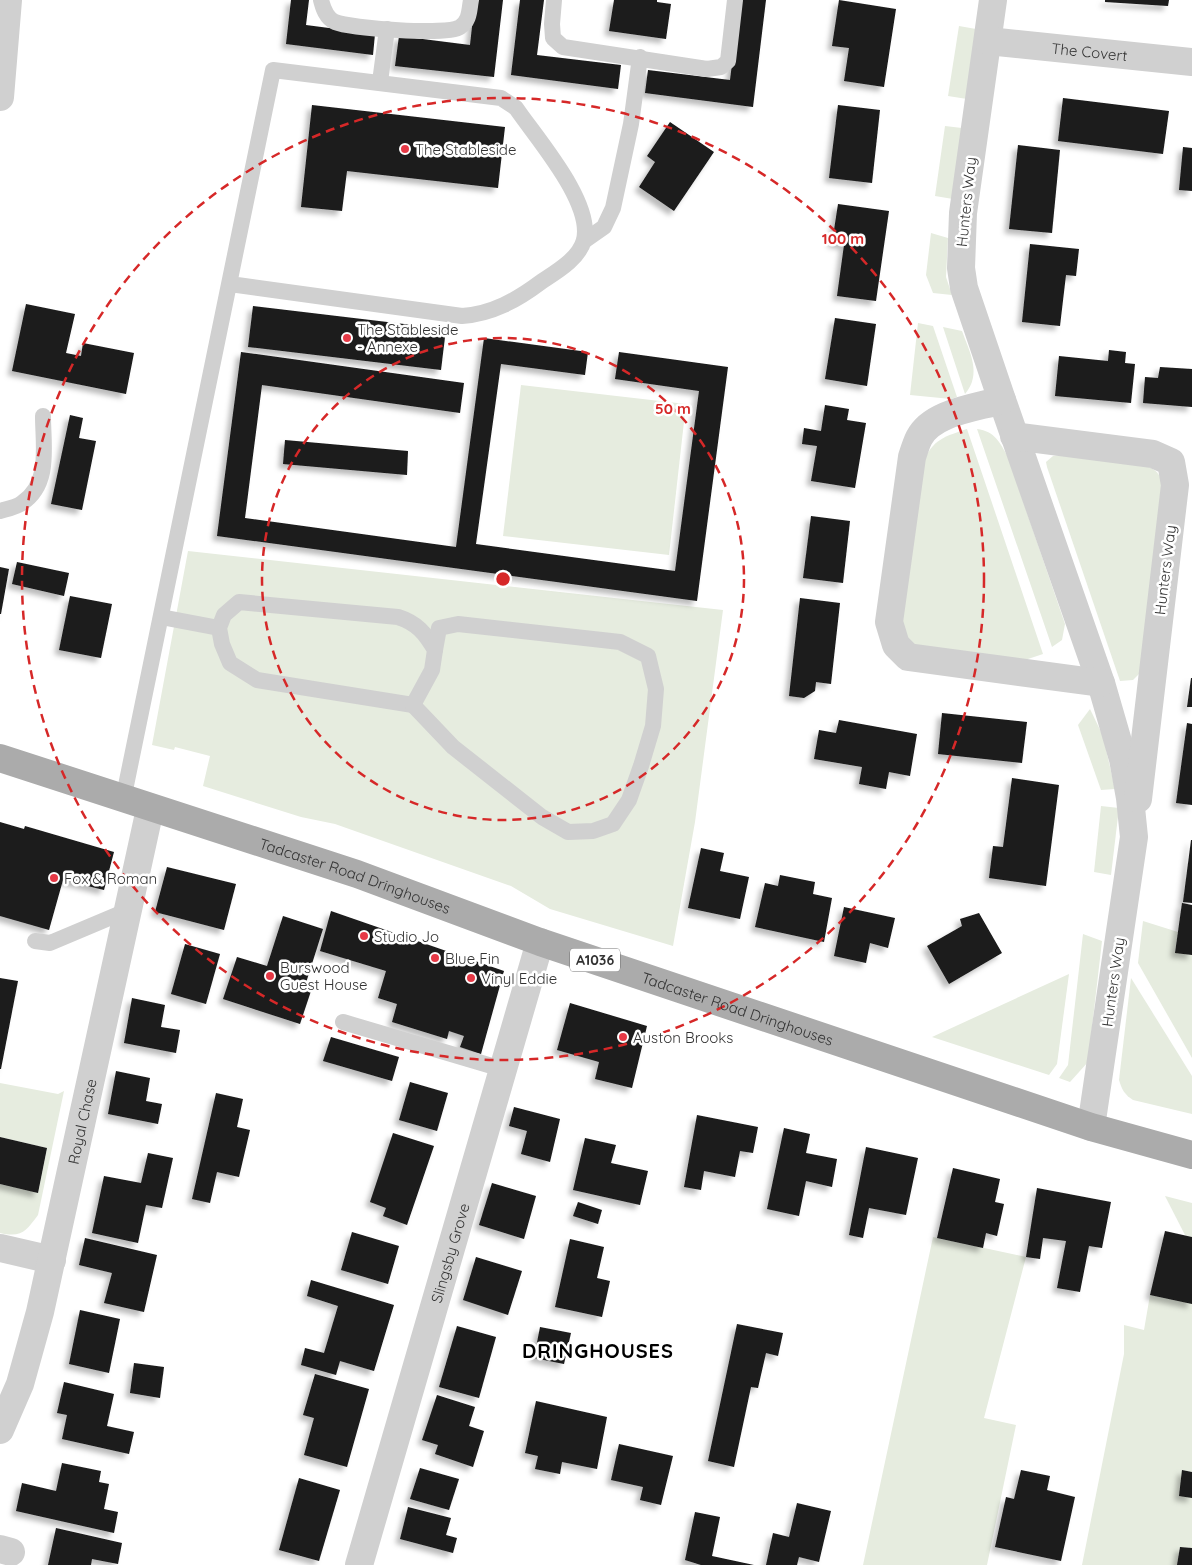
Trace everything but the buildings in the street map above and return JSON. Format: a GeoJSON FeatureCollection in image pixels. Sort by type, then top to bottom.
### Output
{"type":"FeatureCollection","features":[{"type":"Feature","properties":{"kind":"main road","name":"Tadcaster Road Dringhouses"},"geometry":{"type":"LineString","coordinates":[[0,758],[150,809],[357,874],[540,942],[1091,1127],[1192,1155]]}},
{"type":"Feature","properties":{"kind":"street"},"geometry":{"type":"LineString","coordinates":[[0,96],[8,0]]}},
{"type":"Feature","properties":{"kind":"street","name":"Hunters Way"},"geometry":{"type":"LineString","coordinates":[[993,0],[963,213],[961,268],[964,288],[1101,683],[1123,759],[1134,837]]}},
{"type":"Feature","properties":{"kind":"street","name":"The Covert"},"geometry":{"type":"LineString","coordinates":[[988,41],[1192,62]]}},
{"type":"Feature","properties":{"kind":"street"},"geometry":{"type":"LineString","coordinates":[[1002,400],[942,418],[930,425],[919,438],[912,457],[889,622],[896,645],[908,657],[1101,683]]}},
{"type":"Feature","properties":{"kind":"street","name":"Hunters Way"},"geometry":{"type":"LineString","coordinates":[[1014,436],[1153,454],[1171,462],[1175,485],[1134,837],[1091,1127]]}},
{"type":"Feature","properties":{"kind":"street","name":"Royal Chase"},"geometry":{"type":"LineString","coordinates":[[0,1430],[20,1384],[52,1260],[126,911],[150,809]]}},
{"type":"Feature","properties":{"kind":"street","name":"Slingsby Grove"},"geometry":{"type":"LineString","coordinates":[[359,1565],[540,942]]}},
{"type":"Feature","properties":{"kind":"street"},"geometry":{"type":"LineString","coordinates":[[0,1248],[52,1260]]}},
{"type":"Feature","properties":{"kind":"lane"},"geometry":{"type":"LineString","coordinates":[[321,0],[324,12],[335,22],[387,29],[448,32],[460,28],[468,19],[471,0]]}},
{"type":"Feature","properties":{"kind":"lane"},"geometry":{"type":"LineString","coordinates":[[554,0],[553,38],[563,47],[640,57],[707,69],[721,67],[728,61],[736,0]]}},
{"type":"Feature","properties":{"kind":"lane"},"geometry":{"type":"LineString","coordinates":[[380,82],[387,29]]}},
{"type":"Feature","properties":{"kind":"lane"},"geometry":{"type":"LineString","coordinates":[[230,284],[462,316],[481,315],[523,296],[570,261],[584,241],[604,227],[613,208],[631,124],[640,57]]}},
{"type":"Feature","properties":{"kind":"lane"},"geometry":{"type":"LineString","coordinates":[[123,800],[273,70],[501,98],[516,108],[577,196],[585,217],[584,241]]}},
{"type":"Feature","properties":{"kind":"lane"},"geometry":{"type":"LineString","coordinates":[[0,511],[21,504],[36,490],[44,470],[43,416]]}},
{"type":"Feature","properties":{"kind":"lane"},"geometry":{"type":"LineString","coordinates":[[413,706],[432,670],[439,628],[458,624],[620,642],[648,656],[656,689],[653,726],[629,800],[613,824],[593,831],[568,832],[542,817],[453,747],[413,706],[257,680],[230,663],[222,644],[219,628],[224,615],[239,602],[398,617],[412,621],[425,633],[435,650]]}},
{"type":"Feature","properties":{"kind":"lane"},"geometry":{"type":"LineString","coordinates":[[161,617],[219,628]]}},
{"type":"Feature","properties":{"kind":"lane"},"geometry":{"type":"LineString","coordinates":[[35,941],[50,943],[126,911]]}},
{"type":"Feature","properties":{"kind":"lane"},"geometry":{"type":"LineString","coordinates":[[343,1022],[502,1069]]}},
{"type":"Feature","properties":{"kind":"shaded area"},"geometry":{"type":"Polygon","coordinates":[[[959,26],[976,29],[967,99],[948,96],[959,26]]]}},
{"type":"Feature","properties":{"kind":"shaded area"},"geometry":{"type":"Polygon","coordinates":[[[945,126],[962,128],[953,199],[935,196],[945,126]]]}},
{"type":"Feature","properties":{"kind":"shaded area"},"geometry":{"type":"Polygon","coordinates":[[[931,233],[948,238],[946,277],[952,295],[933,293],[926,275],[931,233]]]}},
{"type":"Feature","properties":{"kind":"shaded area"},"geometry":{"type":"Polygon","coordinates":[[[918,323],[933,326],[957,397],[951,399],[910,395],[918,323]]]}},
{"type":"Feature","properties":{"kind":"shaded area"},"geometry":{"type":"Polygon","coordinates":[[[943,327],[962,331],[971,355],[974,371],[973,379],[965,394],[943,327]]]}},
{"type":"Feature","properties":{"kind":"shaded area"},"geometry":{"type":"Polygon","coordinates":[[[521,385],[686,404],[669,555],[503,536],[521,385]]]}},
{"type":"Feature","properties":{"kind":"shaded area"},"geometry":{"type":"Polygon","coordinates":[[[967,429],[1043,654],[1025,660],[909,644],[899,624],[920,468],[933,446],[943,438],[967,429]]]}},
{"type":"Feature","properties":{"kind":"shaded area"},"geometry":{"type":"Polygon","coordinates":[[[977,429],[993,435],[1008,457],[1065,624],[1062,640],[1052,647],[977,429]]]}},
{"type":"Feature","properties":{"kind":"shaded area"},"geometry":{"type":"Polygon","coordinates":[[[1061,455],[1144,465],[1156,471],[1161,480],[1163,489],[1140,673],[1133,680],[1120,681],[1047,467],[1046,462],[1053,456],[1061,455]]]}},
{"type":"Feature","properties":{"kind":"shaded area"},"geometry":{"type":"Polygon","coordinates":[[[188,551],[723,610],[695,822],[673,946],[550,909],[511,886],[335,824],[301,817],[203,786],[210,756],[175,747],[174,750],[152,745],[188,551]]]}},
{"type":"Feature","properties":{"kind":"shaded area"},"geometry":{"type":"Polygon","coordinates":[[[1090,709],[1103,736],[1115,789],[1101,790],[1078,725],[1090,709]]]}},
{"type":"Feature","properties":{"kind":"shaded area"},"geometry":{"type":"Polygon","coordinates":[[[1101,806],[1119,808],[1111,875],[1094,872],[1101,806]]]}},
{"type":"Feature","properties":{"kind":"shaded area"},"geometry":{"type":"Polygon","coordinates":[[[1143,921],[1178,932],[1175,952],[1192,955],[1192,1058],[1138,963],[1143,921]]]}},
{"type":"Feature","properties":{"kind":"shaded area"},"geometry":{"type":"Polygon","coordinates":[[[1083,934],[1102,941],[1088,1062],[1070,1082],[1059,1078],[1068,1065],[1083,934]]]}},
{"type":"Feature","properties":{"kind":"shaded area"},"geometry":{"type":"Polygon","coordinates":[[[1069,974],[1057,1064],[1049,1075],[932,1037],[1069,974]]]}},
{"type":"Feature","properties":{"kind":"shaded area"},"geometry":{"type":"Polygon","coordinates":[[[1131,978],[1192,1076],[1192,1114],[1133,1100],[1121,1087],[1119,1080],[1131,978]]]}},
{"type":"Feature","properties":{"kind":"shaded area"},"geometry":{"type":"Polygon","coordinates":[[[0,1083],[58,1094],[64,1091],[38,1215],[27,1229],[14,1235],[0,1233],[0,1184],[38,1192],[47,1148],[0,1137],[0,1083]]]}},
{"type":"Feature","properties":{"kind":"shaded area"},"geometry":{"type":"Polygon","coordinates":[[[1165,1196],[1192,1203],[1192,1237],[1185,1235],[1165,1196]]]}},
{"type":"Feature","properties":{"kind":"shaded area"},"geometry":{"type":"Polygon","coordinates":[[[933,1237],[1026,1257],[984,1418],[1016,1425],[987,1565],[863,1565],[933,1237]]]}},
{"type":"Feature","properties":{"kind":"shaded area"},"geometry":{"type":"Polygon","coordinates":[[[1150,1295],[1192,1303],[1192,1472],[1182,1470],[1192,1498],[1192,1548],[1180,1547],[1177,1565],[1082,1565],[1124,1354],[1124,1325],[1144,1330],[1150,1295]]]}},
{"type":"Feature","properties":{"kind":"place","name":"The Stableside"},"geometry":{"type":"Point","coordinates":[405,149]}},
{"type":"Feature","properties":{"kind":"place","name":"The Stableside - Annexe"},"geometry":{"type":"Point","coordinates":[347,338]}},
{"type":"Feature","properties":{"kind":"place","name":"Fox & Roman"},"geometry":{"type":"Point","coordinates":[54,878]}},
{"type":"Feature","properties":{"kind":"place","name":"Studio Jo"},"geometry":{"type":"Point","coordinates":[364,936]}},
{"type":"Feature","properties":{"kind":"place","name":"Blue Fin"},"geometry":{"type":"Point","coordinates":[435,958]}},
{"type":"Feature","properties":{"kind":"place","name":"Burswood Guest House"},"geometry":{"type":"Point","coordinates":[270,976]}},
{"type":"Feature","properties":{"kind":"place","name":"Vinyl Eddie"},"geometry":{"type":"Point","coordinates":[471,978]}},
{"type":"Feature","properties":{"kind":"place","name":"Auston Brooks"},"geometry":{"type":"Point","coordinates":[623,1037]}},
{"type":"Feature","properties":{"kind":"district","name":"DRINGHOUSES"},"geometry":{"type":"Point","coordinates":[598,1350]}}]}
